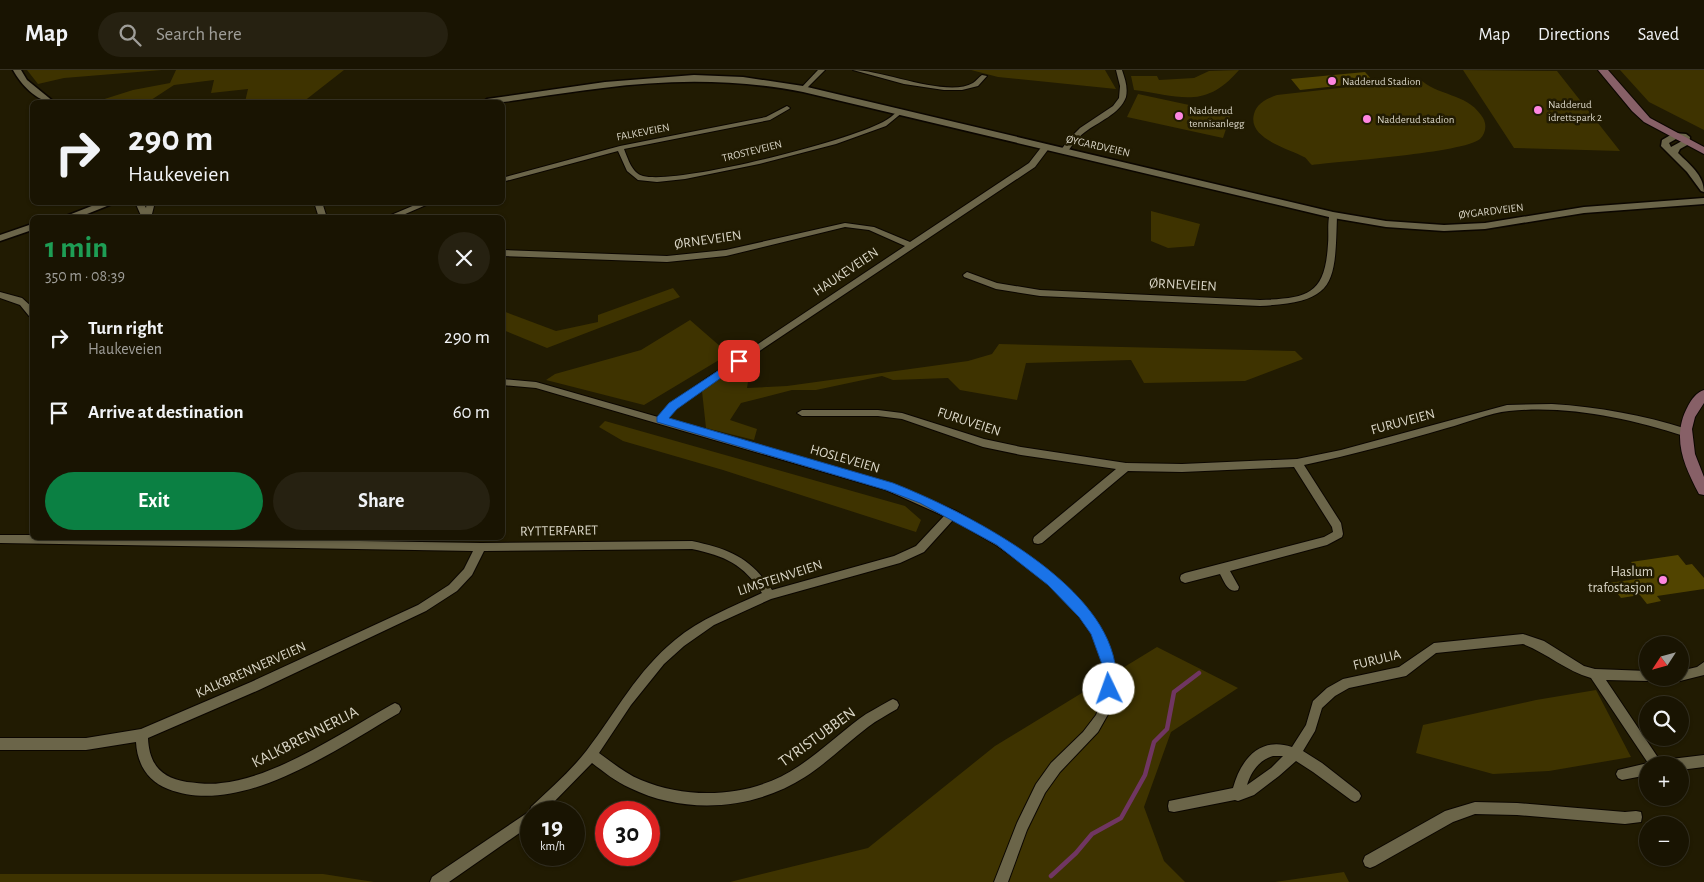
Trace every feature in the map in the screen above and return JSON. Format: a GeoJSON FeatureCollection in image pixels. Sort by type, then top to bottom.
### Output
{"type":"FeatureCollection","features":[{"type":"Feature","properties":{"kind":"main road"},"geometry":{"type":"LineString","coordinates":[[1603,70],[1630,101],[1635,110],[1647,120],[1674,136],[1704,145]]}},
{"type":"Feature","properties":{"kind":"main road"},"geometry":{"type":"LineString","coordinates":[[1630,101],[1704,151]]}},
{"type":"Feature","properties":{"kind":"main road"},"geometry":{"type":"LineString","coordinates":[[1704,394],[1692,410],[1684,432],[1692,469],[1704,490]]}},
{"type":"Feature","properties":{"kind":"street"},"geometry":{"type":"LineString","coordinates":[[17,70],[24,82],[47,100]]}},
{"type":"Feature","properties":{"kind":"street"},"geometry":{"type":"LineString","coordinates":[[803,89],[822,70]]}},
{"type":"Feature","properties":{"kind":"street"},"geometry":{"type":"LineString","coordinates":[[856,70],[956,90],[976,84],[984,76]]}},
{"type":"Feature","properties":{"kind":"street"},"geometry":{"type":"LineString","coordinates":[[1064,151],[1072,138],[1121,103],[1126,87],[1119,70]]}},
{"type":"Feature","properties":{"kind":"street","name":"ØYGARDVEIEN"},"geometry":{"type":"LineString","coordinates":[[502,100],[633,82],[686,78],[740,79],[803,89],[1333,214],[1386,224],[1444,228],[1485,226],[1584,210],[1704,201]]}},
{"type":"Feature","properties":{"kind":"street","name":"FALKEVEIEN"},"geometry":{"type":"LineString","coordinates":[[505,179],[620,148],[768,119],[787,108]]}},
{"type":"Feature","properties":{"kind":"street","name":"TROSTEVEIEN"},"geometry":{"type":"LineString","coordinates":[[620,148],[631,172],[642,179],[665,182],[761,161],[862,134],[883,125],[900,112]]}},
{"type":"Feature","properties":{"kind":"street"},"geometry":{"type":"LineString","coordinates":[[1674,136],[1665,142],[1665,146],[1704,189]]}},
{"type":"Feature","properties":{"kind":"street"},"geometry":{"type":"LineString","coordinates":[[1673,153],[1676,147],[1686,139]]}},
{"type":"Feature","properties":{"kind":"street","name":"HAUKEVEIEN"},"geometry":{"type":"LineString","coordinates":[[661,420],[673,406],[688,395],[1032,165],[1046,147]]}},
{"type":"Feature","properties":{"kind":"street"},"geometry":{"type":"LineString","coordinates":[[76,215],[106,205]]}},
{"type":"Feature","properties":{"kind":"street"},"geometry":{"type":"LineString","coordinates":[[101,207],[110,205]]}},
{"type":"Feature","properties":{"kind":"street"},"geometry":{"type":"LineString","coordinates":[[396,215],[422,205]]}},
{"type":"Feature","properties":{"kind":"street","name":"ØRNEVEIEN"},"geometry":{"type":"LineString","coordinates":[[967,275],[996,286],[1040,293],[1260,303],[1294,301],[1320,289],[1326,282],[1332,256],[1333,214]]}},
{"type":"Feature","properties":{"kind":"street","name":"ØRNEVEIEN"},"geometry":{"type":"LineString","coordinates":[[505,253],[667,259],[726,253],[839,226],[858,224],[884,233],[911,246]]}},
{"type":"Feature","properties":{"kind":"street"},"geometry":{"type":"LineString","coordinates":[[0,238],[30,228]]}},
{"type":"Feature","properties":{"kind":"street"},"geometry":{"type":"LineString","coordinates":[[0,295],[16,298],[25,304],[30,311]]}},
{"type":"Feature","properties":{"kind":"street","name":"HOSLEVEIEN"},"geometry":{"type":"LineString","coordinates":[[505,382],[536,385],[889,486],[952,514],[1002,542],[1052,581],[1083,613],[1096,631],[1109,667],[1109,689],[1105,709],[1090,731],[1050,774],[1027,812],[1001,882]]}},
{"type":"Feature","properties":{"kind":"street","name":"FURUVEIEN"},"geometry":{"type":"LineString","coordinates":[[802,413],[878,413],[902,416],[983,443],[1069,460],[1126,467],[1182,468],[1297,463],[1340,454],[1507,408],[1560,408],[1631,416],[1684,432]]}},
{"type":"Feature","properties":{"kind":"street"},"geometry":{"type":"LineString","coordinates":[[1185,578],[1327,541],[1338,534],[1337,526],[1297,463]]}},
{"type":"Feature","properties":{"kind":"street"},"geometry":{"type":"LineString","coordinates":[[1038,540],[1126,467]]}},
{"type":"Feature","properties":{"kind":"street","name":"LIMSTEINVEIEN"},"geometry":{"type":"LineString","coordinates":[[547,801],[591,755],[627,701],[660,660],[680,642],[710,622],[769,595],[896,560],[920,548],[952,514]]}},
{"type":"Feature","properties":{"kind":"street","name":"RYTTERFARET"},"geometry":{"type":"LineString","coordinates":[[0,539],[30,539]]}},
{"type":"Feature","properties":{"kind":"street","name":"RYTTERFARET"},"geometry":{"type":"LineString","coordinates":[[60,540],[481,547],[692,545],[723,551],[747,565],[758,576],[769,595]]}},
{"type":"Feature","properties":{"kind":"street","name":"KALKBRENNERVEIEN"},"geometry":{"type":"LineString","coordinates":[[0,744],[86,744],[142,735],[255,686],[422,608],[453,588],[468,572],[481,547]]}},
{"type":"Feature","properties":{"kind":"street"},"geometry":{"type":"LineString","coordinates":[[1222,568],[1234,587]]}},
{"type":"Feature","properties":{"kind":"street","name":"FURULIA"},"geometry":{"type":"LineString","coordinates":[[1174,806],[1238,795],[1250,791],[1263,782],[1295,753],[1311,727],[1317,705],[1331,692],[1347,683],[1402,672],[1434,648],[1523,639],[1540,645],[1571,665],[1595,674],[1639,676]]}},
{"type":"Feature","properties":{"kind":"street"},"geometry":{"type":"LineString","coordinates":[[1689,674],[1700,671],[1704,667]]}},
{"type":"Feature","properties":{"kind":"street"},"geometry":{"type":"LineString","coordinates":[[1595,674],[1651,756]]}},
{"type":"Feature","properties":{"kind":"street","name":"TYRISTUBBEN"},"geometry":{"type":"LineString","coordinates":[[591,755],[639,786],[665,795],[694,799],[721,799],[752,793],[780,784],[812,765],[864,722],[892,705]]}},
{"type":"Feature","properties":{"kind":"street","name":"KALKBRENNERLIA"},"geometry":{"type":"LineString","coordinates":[[142,735],[144,757],[161,781],[179,787],[203,790],[226,789],[250,783],[292,764],[395,710]]}},
{"type":"Feature","properties":{"kind":"street"},"geometry":{"type":"LineString","coordinates":[[1238,795],[1241,779],[1250,763],[1262,753],[1274,750],[1295,753],[1355,796]]}},
{"type":"Feature","properties":{"kind":"street"},"geometry":{"type":"LineString","coordinates":[[1689,763],[1704,761]]}},
{"type":"Feature","properties":{"kind":"street"},"geometry":{"type":"LineString","coordinates":[[1622,774],[1639,771]]}},
{"type":"Feature","properties":{"kind":"street"},"geometry":{"type":"LineString","coordinates":[[1370,861],[1450,816],[1475,808],[1517,809],[1625,818],[1636,817]]}},
{"type":"Feature","properties":{"kind":"street"},"geometry":{"type":"LineString","coordinates":[[437,882],[520,825]]}},
{"type":"Feature","properties":{"kind":"shaded area"},"geometry":{"type":"Polygon","coordinates":[[[27,70],[162,70],[64,78],[38,84],[27,70]]]}},
{"type":"Feature","properties":{"kind":"shaded area"},"geometry":{"type":"Polygon","coordinates":[[[176,70],[344,70],[306,100],[245,100],[248,89],[211,93],[214,80],[174,85],[151,100],[101,100],[133,90],[170,83],[176,70]]]}},
{"type":"Feature","properties":{"kind":"shaded area"},"geometry":{"type":"Polygon","coordinates":[[[971,70],[1105,70],[1116,89],[998,77],[971,70]]]}},
{"type":"Feature","properties":{"kind":"shaded area"},"geometry":{"type":"Polygon","coordinates":[[[1239,70],[1227,83],[1215,91],[1191,97],[1178,97],[1134,90],[1131,76],[1157,76],[1159,80],[1194,78],[1209,71],[1239,70]]]}},
{"type":"Feature","properties":{"kind":"shaded area","name":"Nadderud idrettspark 2"},"geometry":{"type":"Polygon","coordinates":[[[1463,70],[1557,71],[1620,151],[1514,148],[1463,70]]]}},
{"type":"Feature","properties":{"kind":"shaded area"},"geometry":{"type":"Polygon","coordinates":[[[1620,70],[1704,70],[1704,130],[1649,102],[1620,70]]]}},
{"type":"Feature","properties":{"kind":"shaded area"},"geometry":{"type":"Polygon","coordinates":[[[1420,79],[1435,89],[1468,102],[1475,108],[1485,124],[1484,133],[1480,139],[1469,144],[1427,152],[1312,165],[1305,158],[1271,142],[1257,130],[1254,123],[1254,114],[1257,107],[1277,95],[1420,79]]]}},
{"type":"Feature","properties":{"kind":"shaded area","name":"Nadderud tennisanlegg"},"geometry":{"type":"Polygon","coordinates":[[[1138,94],[1231,114],[1223,138],[1127,117],[1138,94]]]}},
{"type":"Feature","properties":{"kind":"shaded area"},"geometry":{"type":"Polygon","coordinates":[[[1151,211],[1200,224],[1194,246],[1168,248],[1151,241],[1151,211]]]}},
{"type":"Feature","properties":{"kind":"shaded area"},"geometry":{"type":"Polygon","coordinates":[[[673,288],[680,297],[547,348],[505,331],[505,312],[556,331],[598,322],[598,315],[673,288]]]}},
{"type":"Feature","properties":{"kind":"shaded area"},"geometry":{"type":"Polygon","coordinates":[[[690,320],[729,354],[644,405],[546,380],[555,374],[641,350],[690,320]]]}},
{"type":"Feature","properties":{"kind":"shaded area"},"geometry":{"type":"Polygon","coordinates":[[[999,344],[1295,351],[1303,359],[1245,381],[1144,383],[1131,360],[1026,363],[1017,400],[960,390],[948,378],[893,380],[882,376],[816,390],[792,390],[741,403],[730,420],[757,429],[754,440],[706,428],[702,391],[740,364],[750,369],[747,388],[787,386],[968,361],[992,354],[999,344]]]}},
{"type":"Feature","properties":{"kind":"shaded area"},"geometry":{"type":"Polygon","coordinates":[[[605,421],[905,506],[921,520],[916,532],[723,470],[623,441],[599,427],[605,421]]]}},
{"type":"Feature","properties":{"kind":"shaded area"},"geometry":{"type":"Polygon","coordinates":[[[1157,647],[1238,688],[1171,732],[1144,807],[1164,861],[1185,882],[730,882],[868,848],[995,746],[1157,647]]]}},
{"type":"Feature","properties":{"kind":"shaded area"},"geometry":{"type":"Polygon","coordinates":[[[1596,690],[1631,757],[1549,771],[1493,774],[1416,753],[1423,725],[1536,700],[1596,690]]]}},
{"type":"Feature","properties":{"kind":"shaded area"},"geometry":{"type":"Polygon","coordinates":[[[1344,872],[1349,882],[1275,882],[1344,872]]]}},
{"type":"Feature","properties":{"kind":"shaded area"},"geometry":{"type":"Polygon","coordinates":[[[0,874],[323,874],[374,882],[0,882],[0,874]]]}},
{"type":"Feature","properties":{"kind":"building","name":"Nadderud Stadion"},"geometry":{"type":"Polygon","coordinates":[[[1365,72],[1374,82],[1300,90],[1291,79],[1365,72]]]}},
{"type":"Feature","properties":{"kind":"building","name":"Haslum trafostasjon"},"geometry":{"type":"Polygon","coordinates":[[[1678,555],[1686,565],[1692,564],[1704,578],[1704,589],[1657,596],[1661,601],[1647,604],[1640,595],[1621,598],[1609,583],[1644,578],[1631,562],[1678,555]]]}},
{"type":"Feature","properties":{"kind":"waterway"},"geometry":{"type":"LineString","coordinates":[[1051,876],[1076,853],[1092,834],[1121,818],[1145,775],[1154,742],[1167,729],[1174,692],[1199,673]]}},
{"type":"Feature","properties":{"kind":"place","name":"Nadderud Stadion"},"geometry":{"type":"Point","coordinates":[1332,81]}},
{"type":"Feature","properties":{"kind":"place","name":"Nadderud idrettspark 2"},"geometry":{"type":"Point","coordinates":[1538,110]}},
{"type":"Feature","properties":{"kind":"place","name":"Nadderud tennisanlegg"},"geometry":{"type":"Point","coordinates":[1179,116]}},
{"type":"Feature","properties":{"kind":"place","name":"Nadderud stadion"},"geometry":{"type":"Point","coordinates":[1367,119]}},
{"type":"Feature","properties":{"kind":"place","name":"Haslum trafostasjon"},"geometry":{"type":"Point","coordinates":[1663,580]}},
{"type":"Feature","properties":{"kind":"route"},"geometry":{"type":"LineString","coordinates":[[739,361],[673,406],[661,420],[773,454],[889,486],[924,500],[1002,542],[1028,560],[1052,581],[1083,613],[1096,631],[1105,651],[1109,667],[1109,689]]}}]}
